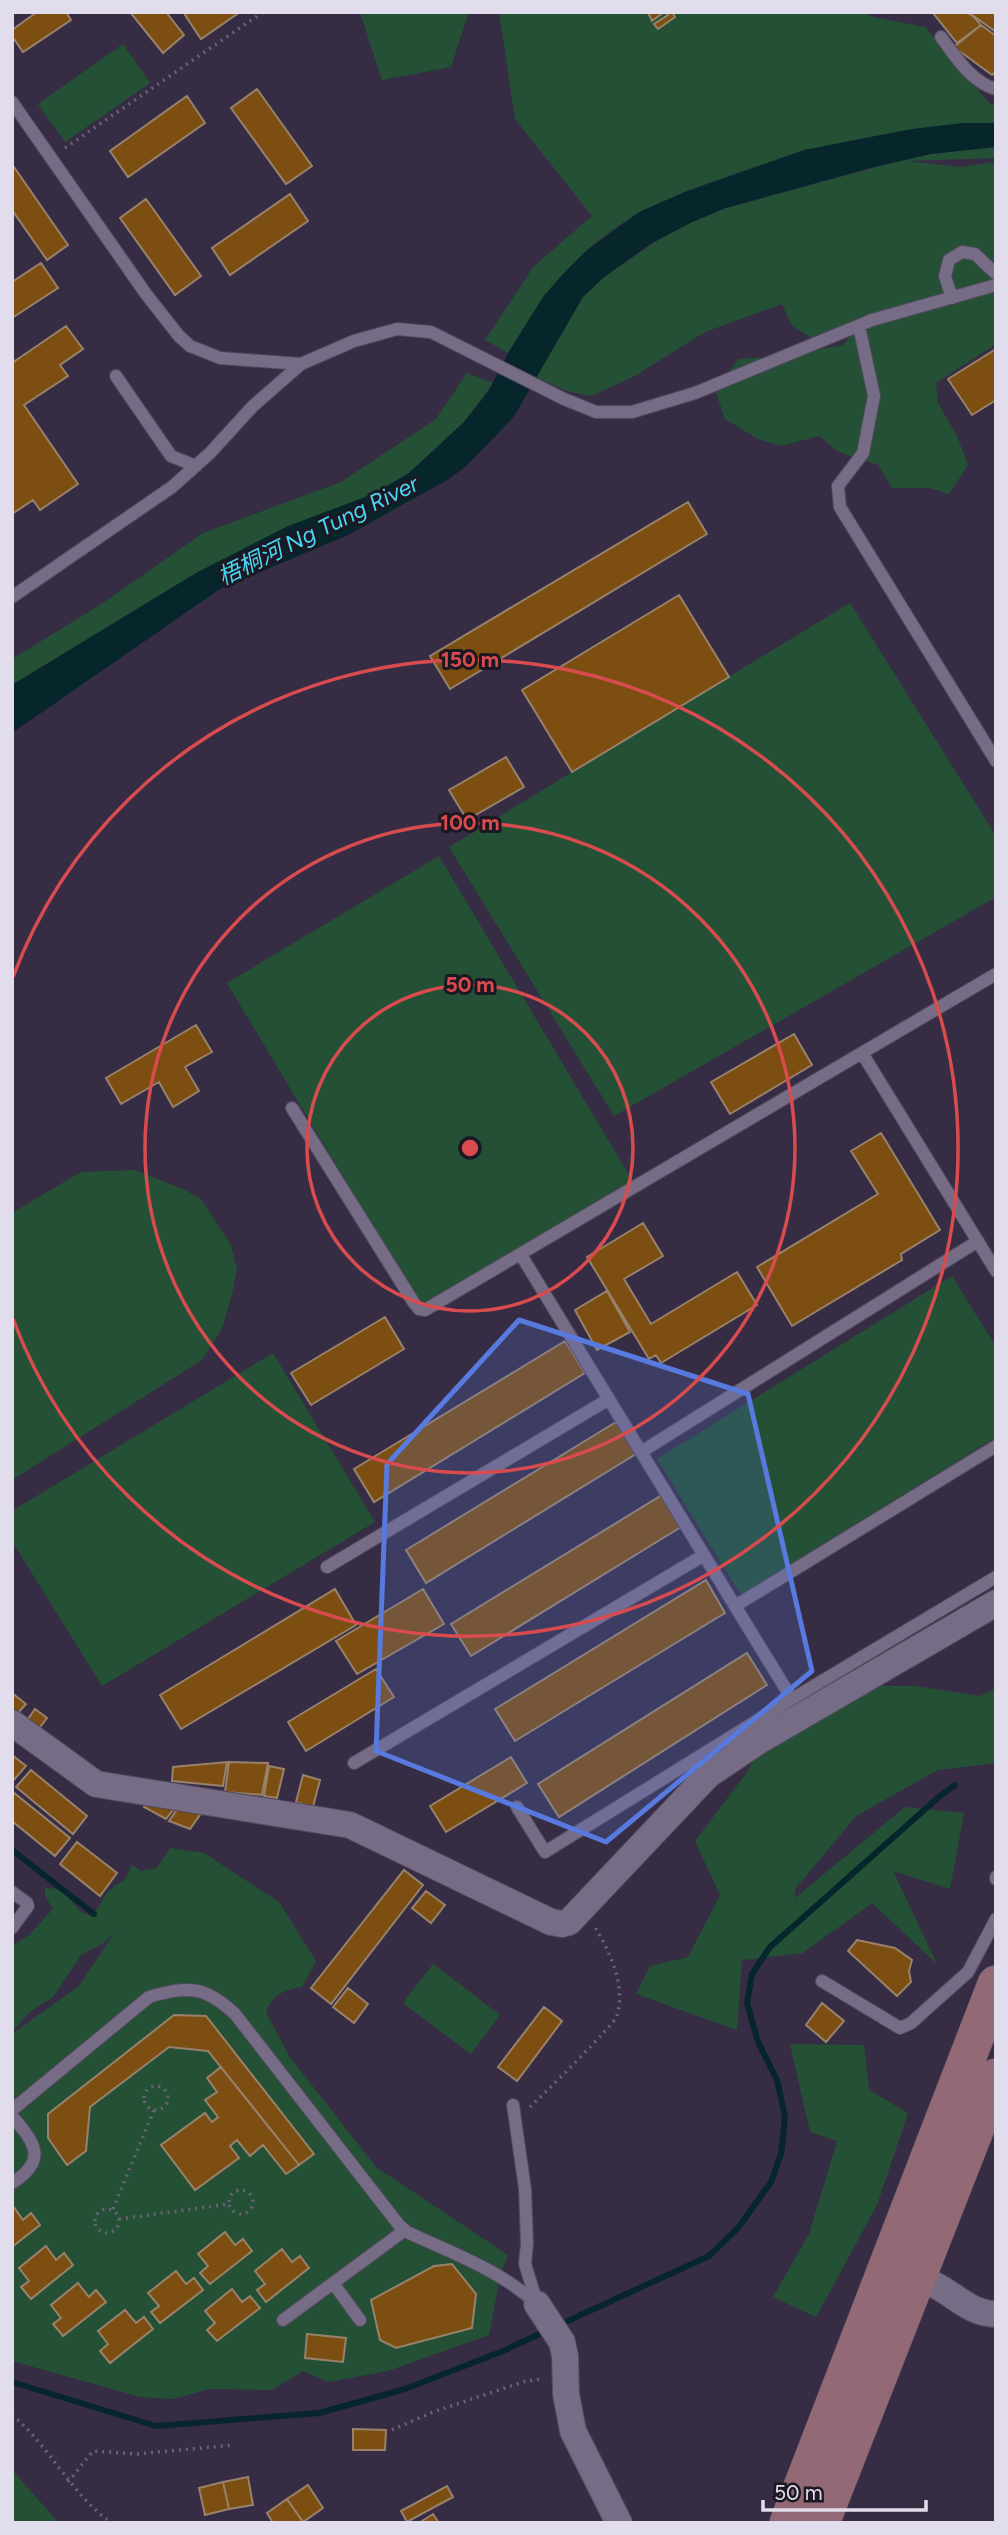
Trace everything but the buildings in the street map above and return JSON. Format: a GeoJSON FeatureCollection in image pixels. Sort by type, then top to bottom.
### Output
{"type":"FeatureCollection","features":[{"type":"Feature","properties":{"kind":"main road"},"geometry":{"type":"LineString","coordinates":[[788,2523],[996,1984]]}},
{"type":"Feature","properties":{"kind":"main road"},"geometry":{"type":"LineString","coordinates":[[821,2523],[996,2077]]}},
{"type":"Feature","properties":{"kind":"street"},"geometry":{"type":"LineString","coordinates":[[12,1723],[96,1784],[350,1825],[551,1922],[562,1924],[569,1922],[581,1910],[708,1775],[757,1742],[996,1603]]}},
{"type":"Feature","properties":{"kind":"street"},"geometry":{"type":"LineString","coordinates":[[918,2281],[928,2281],[977,2311],[996,2314]]}},
{"type":"Feature","properties":{"kind":"street"},"geometry":{"type":"LineString","coordinates":[[537,2304],[562,2342],[559,2375],[566,2394],[573,2431],[619,2523]]}},
{"type":"Feature","properties":{"kind":"lane"},"geometry":{"type":"LineString","coordinates":[[941,37],[968,72],[986,86],[996,89]]}},
{"type":"Feature","properties":{"kind":"lane"},"geometry":{"type":"LineString","coordinates":[[12,102],[146,294],[190,346],[220,358],[302,364]]}},
{"type":"Feature","properties":{"kind":"lane"},"geometry":{"type":"LineString","coordinates":[[952,298],[945,276],[949,260],[962,252],[975,254],[996,274]]}},
{"type":"Feature","properties":{"kind":"lane"},"geometry":{"type":"LineString","coordinates":[[12,597],[172,487],[196,466],[253,406],[302,364],[354,341],[397,329],[431,332],[564,399],[596,412],[632,411],[695,393],[859,326],[996,285]]}},
{"type":"Feature","properties":{"kind":"lane"},"geometry":{"type":"LineString","coordinates":[[859,326],[874,396],[863,453],[838,486],[839,507],[996,761]]}},
{"type":"Feature","properties":{"kind":"lane"},"geometry":{"type":"LineString","coordinates":[[116,376],[171,456],[196,466]]}},
{"type":"Feature","properties":{"kind":"lane"},"geometry":{"type":"LineString","coordinates":[[292,1108],[419,1309],[432,1309],[996,974]]}},
{"type":"Feature","properties":{"kind":"lane"},"geometry":{"type":"LineString","coordinates":[[862,1053],[996,1271]]}},
{"type":"Feature","properties":{"kind":"lane"},"geometry":{"type":"LineString","coordinates":[[641,1452],[978,1241]]}},
{"type":"Feature","properties":{"kind":"lane"},"geometry":{"type":"LineString","coordinates":[[521,1255],[792,1699]]}},
{"type":"Feature","properties":{"kind":"lane"},"geometry":{"type":"LineString","coordinates":[[327,1567],[609,1399]]}},
{"type":"Feature","properties":{"kind":"lane"},"geometry":{"type":"LineString","coordinates":[[735,1606],[996,1446]]}},
{"type":"Feature","properties":{"kind":"lane"},"geometry":{"type":"LineString","coordinates":[[354,1763],[704,1555]]}},
{"type":"Feature","properties":{"kind":"lane"},"geometry":{"type":"LineString","coordinates":[[517,1807],[545,1852],[996,1577]]}},
{"type":"Feature","properties":{"kind":"lane"},"geometry":{"type":"LineString","coordinates":[[12,1892],[27,1903],[27,1906],[12,1928]]}},
{"type":"Feature","properties":{"kind":"lane"},"geometry":{"type":"LineString","coordinates":[[821,1981],[900,2028],[911,2023],[968,1972],[996,1919]]}},
{"type":"Feature","properties":{"kind":"lane"},"geometry":{"type":"LineString","coordinates":[[12,2110],[149,1997],[174,1990],[200,1991],[216,1997],[234,2014],[398,2225],[500,2276],[520,2288],[537,2304]]}},
{"type":"Feature","properties":{"kind":"lane"},"geometry":{"type":"LineString","coordinates":[[513,2105],[525,2189],[525,2264],[537,2304]]}},
{"type":"Feature","properties":{"kind":"lane"},"geometry":{"type":"LineString","coordinates":[[12,2116],[32,2140],[35,2151],[26,2174],[12,2183]]}},
{"type":"Feature","properties":{"kind":"lane"},"geometry":{"type":"LineString","coordinates":[[284,2320],[405,2230]]}},
{"type":"Feature","properties":{"kind":"lane"},"geometry":{"type":"LineString","coordinates":[[333,2283],[360,2320]]}},
{"type":"Feature","properties":{"kind":"path"},"geometry":{"type":"LineString","coordinates":[[51,157],[263,12]]}},
{"type":"Feature","properties":{"kind":"path"},"geometry":{"type":"LineString","coordinates":[[516,2121],[616,2018],[618,1997],[613,1959],[595,1927],[581,1910]]}},
{"type":"Feature","properties":{"kind":"path"},"geometry":{"type":"LineString","coordinates":[[158,2087],[165,2090],[168,2101],[160,2110],[153,2110],[146,2104],[144,2097],[150,2088],[158,2087]]}},
{"type":"Feature","properties":{"kind":"path"},"geometry":{"type":"LineString","coordinates":[[113,2209],[153,2110]]}},
{"type":"Feature","properties":{"kind":"path"},"geometry":{"type":"LineString","coordinates":[[239,2190],[250,2193],[253,2200],[249,2211],[241,2214],[234,2211],[229,2204],[232,2194],[239,2190]]}},
{"type":"Feature","properties":{"kind":"path"},"geometry":{"type":"LineString","coordinates":[[119,2219],[229,2204]]}},
{"type":"Feature","properties":{"kind":"path"},"geometry":{"type":"LineString","coordinates":[[105,2209],[116,2212],[119,2219],[117,2227],[107,2233],[100,2230],[96,2223],[99,2213],[105,2209]]}},
{"type":"Feature","properties":{"kind":"path"},"geometry":{"type":"LineString","coordinates":[[392,2430],[433,2412],[526,2381],[559,2375]]}},
{"type":"Feature","properties":{"kind":"path"},"geometry":{"type":"LineString","coordinates":[[12,2415],[46,2449],[85,2502],[112,2523]]}},
{"type":"Feature","properties":{"kind":"path"},"geometry":{"type":"LineString","coordinates":[[68,2482],[93,2451],[136,2455],[234,2445]]}},
{"type":"Feature","properties":{"kind":"highlighted area"},"geometry":{"type":"Polygon","coordinates":[[[519,1320],[748,1394],[812,1671],[606,1842],[376,1751],[387,1464],[519,1320]]]}},
{"type":"Feature","properties":{"kind":"green space"},"geometry":{"type":"Polygon","coordinates":[[[360,12],[469,12],[451,67],[382,80],[360,12]]]}},
{"type":"Feature","properties":{"kind":"green space"},"geometry":{"type":"Polygon","coordinates":[[[499,12],[862,12],[873,17],[925,27],[990,104],[996,104],[996,123],[890,133],[821,148],[754,167],[666,200],[616,228],[573,263],[543,300],[508,353],[485,340],[534,266],[592,216],[515,119],[499,12]]]}},
{"type":"Feature","properties":{"kind":"green space"},"geometry":{"type":"Polygon","coordinates":[[[123,44],[150,83],[65,142],[38,104],[123,44]]]}},
{"type":"Feature","properties":{"kind":"green space"},"geometry":{"type":"Polygon","coordinates":[[[996,147],[996,158],[907,161],[960,167],[996,162],[996,344],[936,383],[938,403],[957,436],[968,465],[949,494],[930,488],[892,488],[878,465],[839,452],[819,436],[781,446],[758,439],[725,419],[716,392],[738,359],[783,356],[843,345],[858,327],[818,342],[792,326],[782,304],[705,332],[633,377],[591,396],[569,392],[536,377],[583,297],[603,278],[655,242],[692,222],[726,208],[899,161],[931,154],[996,147]]]}},
{"type":"Feature","properties":{"kind":"green space"},"geometry":{"type":"Polygon","coordinates":[[[467,373],[493,383],[465,421],[409,473],[373,494],[196,573],[12,685],[12,659],[100,605],[203,533],[341,482],[436,419],[467,373]]]}},
{"type":"Feature","properties":{"kind":"green space"},"geometry":{"type":"Polygon","coordinates":[[[850,603],[996,836],[996,897],[614,1116],[449,847],[850,603]]]}},
{"type":"Feature","properties":{"kind":"green space"},"geometry":{"type":"Polygon","coordinates":[[[439,856],[632,1180],[421,1307],[227,983],[439,856]]]}},
{"type":"Feature","properties":{"kind":"green space"},"geometry":{"type":"Polygon","coordinates":[[[135,1170],[201,1199],[231,1245],[237,1270],[222,1329],[202,1360],[12,1480],[12,1213],[81,1172],[135,1170]]]}},
{"type":"Feature","properties":{"kind":"green space"},"geometry":{"type":"Polygon","coordinates":[[[952,1276],[996,1347],[996,1437],[741,1595],[657,1459],[952,1276]]]}},
{"type":"Feature","properties":{"kind":"green space"},"geometry":{"type":"Polygon","coordinates":[[[273,1353],[375,1522],[102,1686],[12,1541],[12,1511],[273,1353]]]}},
{"type":"Feature","properties":{"kind":"green space"},"geometry":{"type":"Polygon","coordinates":[[[878,1686],[915,1686],[980,1696],[996,1688],[996,1763],[938,1770],[856,1816],[795,1889],[795,1898],[905,1807],[964,1813],[950,1889],[893,1871],[937,1964],[872,1903],[803,1953],[742,1960],[737,2030],[636,1994],[650,1966],[688,1957],[720,1895],[695,1841],[748,1771],[759,1744],[878,1686]]]}},
{"type":"Feature","properties":{"kind":"green space"},"geometry":{"type":"Polygon","coordinates":[[[170,1848],[204,1853],[279,1902],[316,1961],[302,1987],[280,1994],[266,2012],[289,2056],[376,2167],[508,2255],[500,2276],[489,2335],[388,2371],[328,2382],[303,2371],[272,2390],[210,2389],[173,2399],[140,2397],[12,2361],[12,2034],[79,1986],[115,1932],[104,1943],[81,1955],[53,1997],[30,2012],[12,2032],[12,1946],[29,1935],[53,1909],[45,1896],[45,1888],[61,1889],[80,1911],[92,1917],[108,1891],[125,1879],[132,1865],[141,1871],[157,1868],[170,1848]]]}},
{"type":"Feature","properties":{"kind":"green space"},"geometry":{"type":"Polygon","coordinates":[[[433,1964],[500,2015],[471,2054],[403,2003],[433,1964]]]}},
{"type":"Feature","properties":{"kind":"green space"},"geometry":{"type":"Polygon","coordinates":[[[790,2044],[864,2045],[869,2090],[908,2113],[877,2205],[816,2317],[773,2297],[809,2234],[837,2141],[810,2132],[790,2044]]]}},
{"type":"Feature","properties":{"kind":"green space"},"geometry":{"type":"Polygon","coordinates":[[[12,2470],[59,2523],[12,2523],[12,2470]]]}},
{"type":"Feature","properties":{"kind":"water","name":"梧桐河 Ng Tung River"},"geometry":{"type":"Polygon","coordinates":[[[963,123],[996,123],[996,147],[931,154],[726,208],[650,244],[603,278],[583,297],[513,418],[465,467],[449,479],[348,535],[220,589],[12,733],[12,685],[196,573],[288,526],[373,494],[409,473],[463,423],[488,392],[508,353],[543,297],[561,276],[586,251],[639,212],[685,192],[804,150],[912,129],[963,123]]]}},
{"type":"Feature","properties":{"kind":"waterway"},"geometry":{"type":"LineString","coordinates":[[559,2325],[709,2256],[738,2228],[771,2182],[781,2154],[785,2117],[777,2080],[758,2042],[747,2003],[752,1974],[770,1947],[955,1785]]}},
{"type":"Feature","properties":{"kind":"waterway"},"geometry":{"type":"LineString","coordinates":[[12,1850],[94,1914]]}},
{"type":"Feature","properties":{"kind":"waterway"},"geometry":{"type":"LineString","coordinates":[[12,2382],[156,2426],[319,2413],[405,2389],[503,2351],[546,2331]]}}]}
